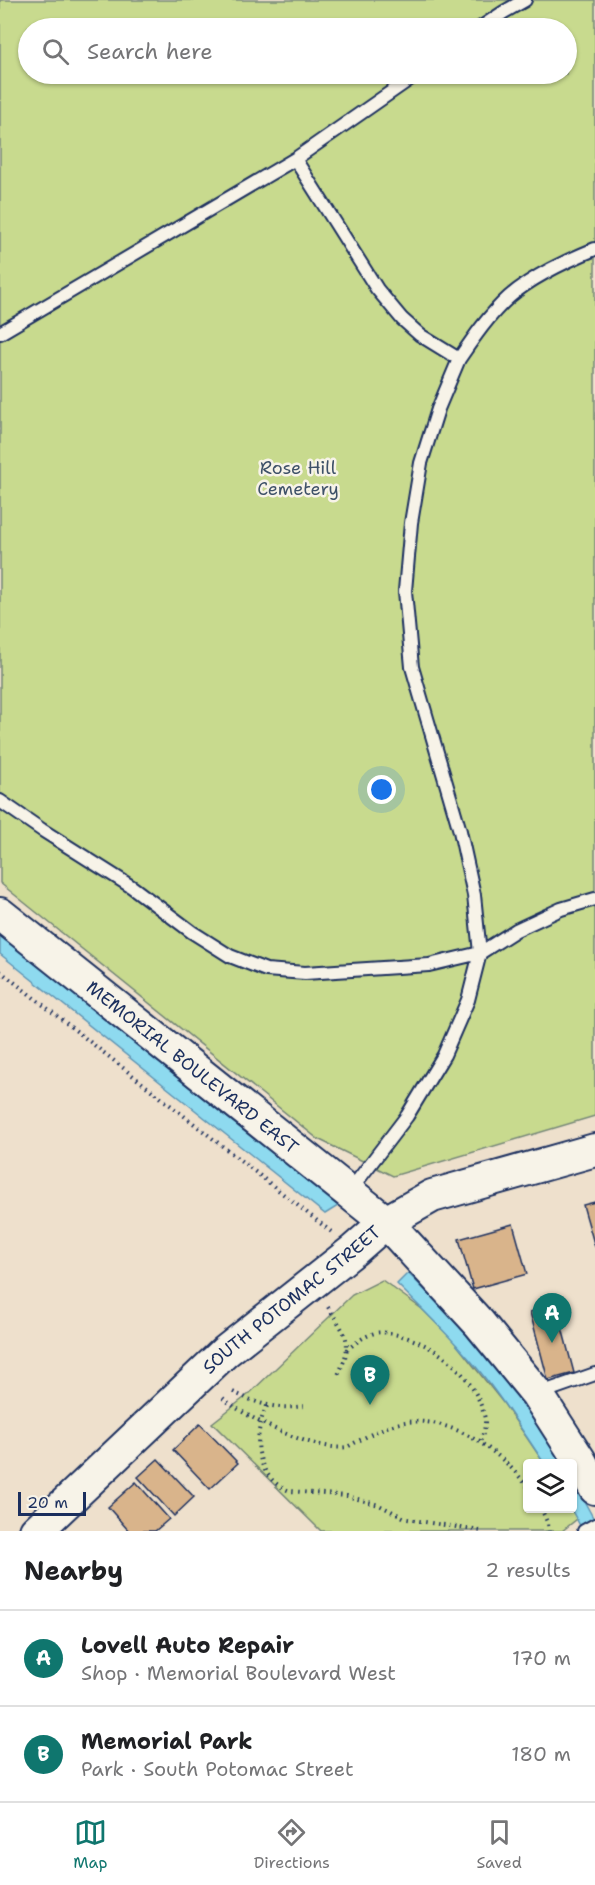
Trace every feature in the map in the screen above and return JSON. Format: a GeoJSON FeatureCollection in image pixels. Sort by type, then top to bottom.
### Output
{"type":"FeatureCollection","features":[{"type":"Feature","properties":{"kind":"main road","name":"MEMORIAL BOULEVARD EAST"},"geometry":{"type":"LineString","coordinates":[[0,914],[386,1222],[479,1323],[537,1394],[595,1488]]}},
{"type":"Feature","properties":{"kind":"main road","name":"SOUTH POTOMAC STREET"},"geometry":{"type":"LineString","coordinates":[[36,1531],[225,1352],[386,1222],[432,1196],[595,1150]]}},
{"type":"Feature","properties":{"kind":"lane"},"geometry":{"type":"LineString","coordinates":[[495,18],[525,0]]}},
{"type":"Feature","properties":{"kind":"lane"},"geometry":{"type":"LineString","coordinates":[[0,333],[295,159],[403,84]]}},
{"type":"Feature","properties":{"kind":"lane"},"geometry":{"type":"LineString","coordinates":[[295,159],[377,289],[402,319],[420,335],[459,358]]}},
{"type":"Feature","properties":{"kind":"lane"},"geometry":{"type":"LineString","coordinates":[[349,1192],[407,1116],[444,1055],[468,1000],[480,953],[474,895],[460,831],[412,667],[405,591],[411,523],[421,463],[438,409],[459,358],[481,326],[509,297],[534,279],[595,249]]}},
{"type":"Feature","properties":{"kind":"lane"},"geometry":{"type":"LineString","coordinates":[[0,801],[132,887],[230,956],[266,970],[305,973],[429,965],[480,953],[516,930],[561,909],[595,899]]}},
{"type":"Feature","properties":{"kind":"lane"},"geometry":{"type":"LineString","coordinates":[[537,1394],[595,1374]]}},
{"type":"Feature","properties":{"kind":"lane"},"geometry":{"type":"LineString","coordinates":[[584,1531],[595,1525]]}},
{"type":"Feature","properties":{"kind":"path"},"geometry":{"type":"LineString","coordinates":[[0,971],[354,1250]]}},
{"type":"Feature","properties":{"kind":"path"},"geometry":{"type":"LineString","coordinates":[[328,1307],[345,1334],[348,1346],[338,1375]]}},
{"type":"Feature","properties":{"kind":"path"},"geometry":{"type":"LineString","coordinates":[[347,1350],[356,1342],[376,1333],[416,1340],[434,1350],[463,1373],[476,1396],[485,1417],[480,1442]]}},
{"type":"Feature","properties":{"kind":"path"},"geometry":{"type":"LineString","coordinates":[[233,1392],[267,1406],[284,1409],[304,1406]]}},
{"type":"Feature","properties":{"kind":"path"},"geometry":{"type":"LineString","coordinates":[[223,1398],[243,1413],[312,1443],[341,1448],[389,1426],[424,1421],[455,1430],[480,1442],[514,1469],[523,1481]]}},
{"type":"Feature","properties":{"kind":"path"},"geometry":{"type":"LineString","coordinates":[[267,1406],[260,1420],[258,1452],[262,1465],[283,1488],[290,1491],[347,1496],[379,1505],[407,1519],[481,1531]]}},
{"type":"Feature","properties":{"kind":"path"},"geometry":{"type":"LineString","coordinates":[[543,1513],[549,1531]]}},
{"type":"Feature","properties":{"kind":"green space","name":"Rose Hill Cemetery"},"geometry":{"type":"Polygon","coordinates":[[[0,0],[595,0],[595,1116],[393,1176],[318,1139],[0,883],[0,0]]]}},
{"type":"Feature","properties":{"kind":"green space"},"geometry":{"type":"Polygon","coordinates":[[[382,1280],[422,1309],[453,1340],[504,1404],[541,1459],[523,1459],[523,1513],[573,1513],[577,1519],[562,1531],[321,1531],[212,1423],[249,1394],[352,1295],[382,1280]]]}},
{"type":"Feature","properties":{"kind":"water"},"geometry":{"type":"Polygon","coordinates":[[[0,935],[338,1206],[325,1214],[0,954],[0,935]]]}},
{"type":"Feature","properties":{"kind":"water"},"geometry":{"type":"Polygon","coordinates":[[[408,1273],[451,1317],[511,1387],[560,1459],[541,1459],[504,1403],[477,1368],[397,1284],[408,1273]]]}},
{"type":"Feature","properties":{"kind":"water"},"geometry":{"type":"Polygon","coordinates":[[[577,1488],[595,1521],[583,1531],[573,1513],[577,1513],[577,1488]]]}},
{"type":"Feature","properties":{"kind":"building"},"geometry":{"type":"Polygon","coordinates":[[[595,1202],[595,1247],[583,1205],[595,1202]]]}},
{"type":"Feature","properties":{"kind":"building"},"geometry":{"type":"Polygon","coordinates":[[[513,1224],[527,1274],[473,1289],[459,1239],[513,1224]]]}},
{"type":"Feature","properties":{"kind":"building"},"geometry":{"type":"Polygon","coordinates":[[[556,1305],[574,1373],[548,1380],[530,1312],[556,1305]]]}},
{"type":"Feature","properties":{"kind":"building"},"geometry":{"type":"Polygon","coordinates":[[[200,1424],[238,1463],[210,1489],[173,1450],[200,1424]]]}},
{"type":"Feature","properties":{"kind":"building"},"geometry":{"type":"Polygon","coordinates":[[[158,1459],[194,1497],[174,1516],[138,1477],[158,1459]]]}},
{"type":"Feature","properties":{"kind":"building"},"geometry":{"type":"Polygon","coordinates":[[[136,1482],[169,1519],[155,1531],[129,1531],[108,1507],[136,1482]]]}},
{"type":"Feature","properties":{"kind":"place","name":"Lovell Auto Repair"},"geometry":{"type":"Point","coordinates":[552,1343]}},
{"type":"Feature","properties":{"kind":"place","name":"Memorial Park"},"geometry":{"type":"Point","coordinates":[370,1405]}}]}
